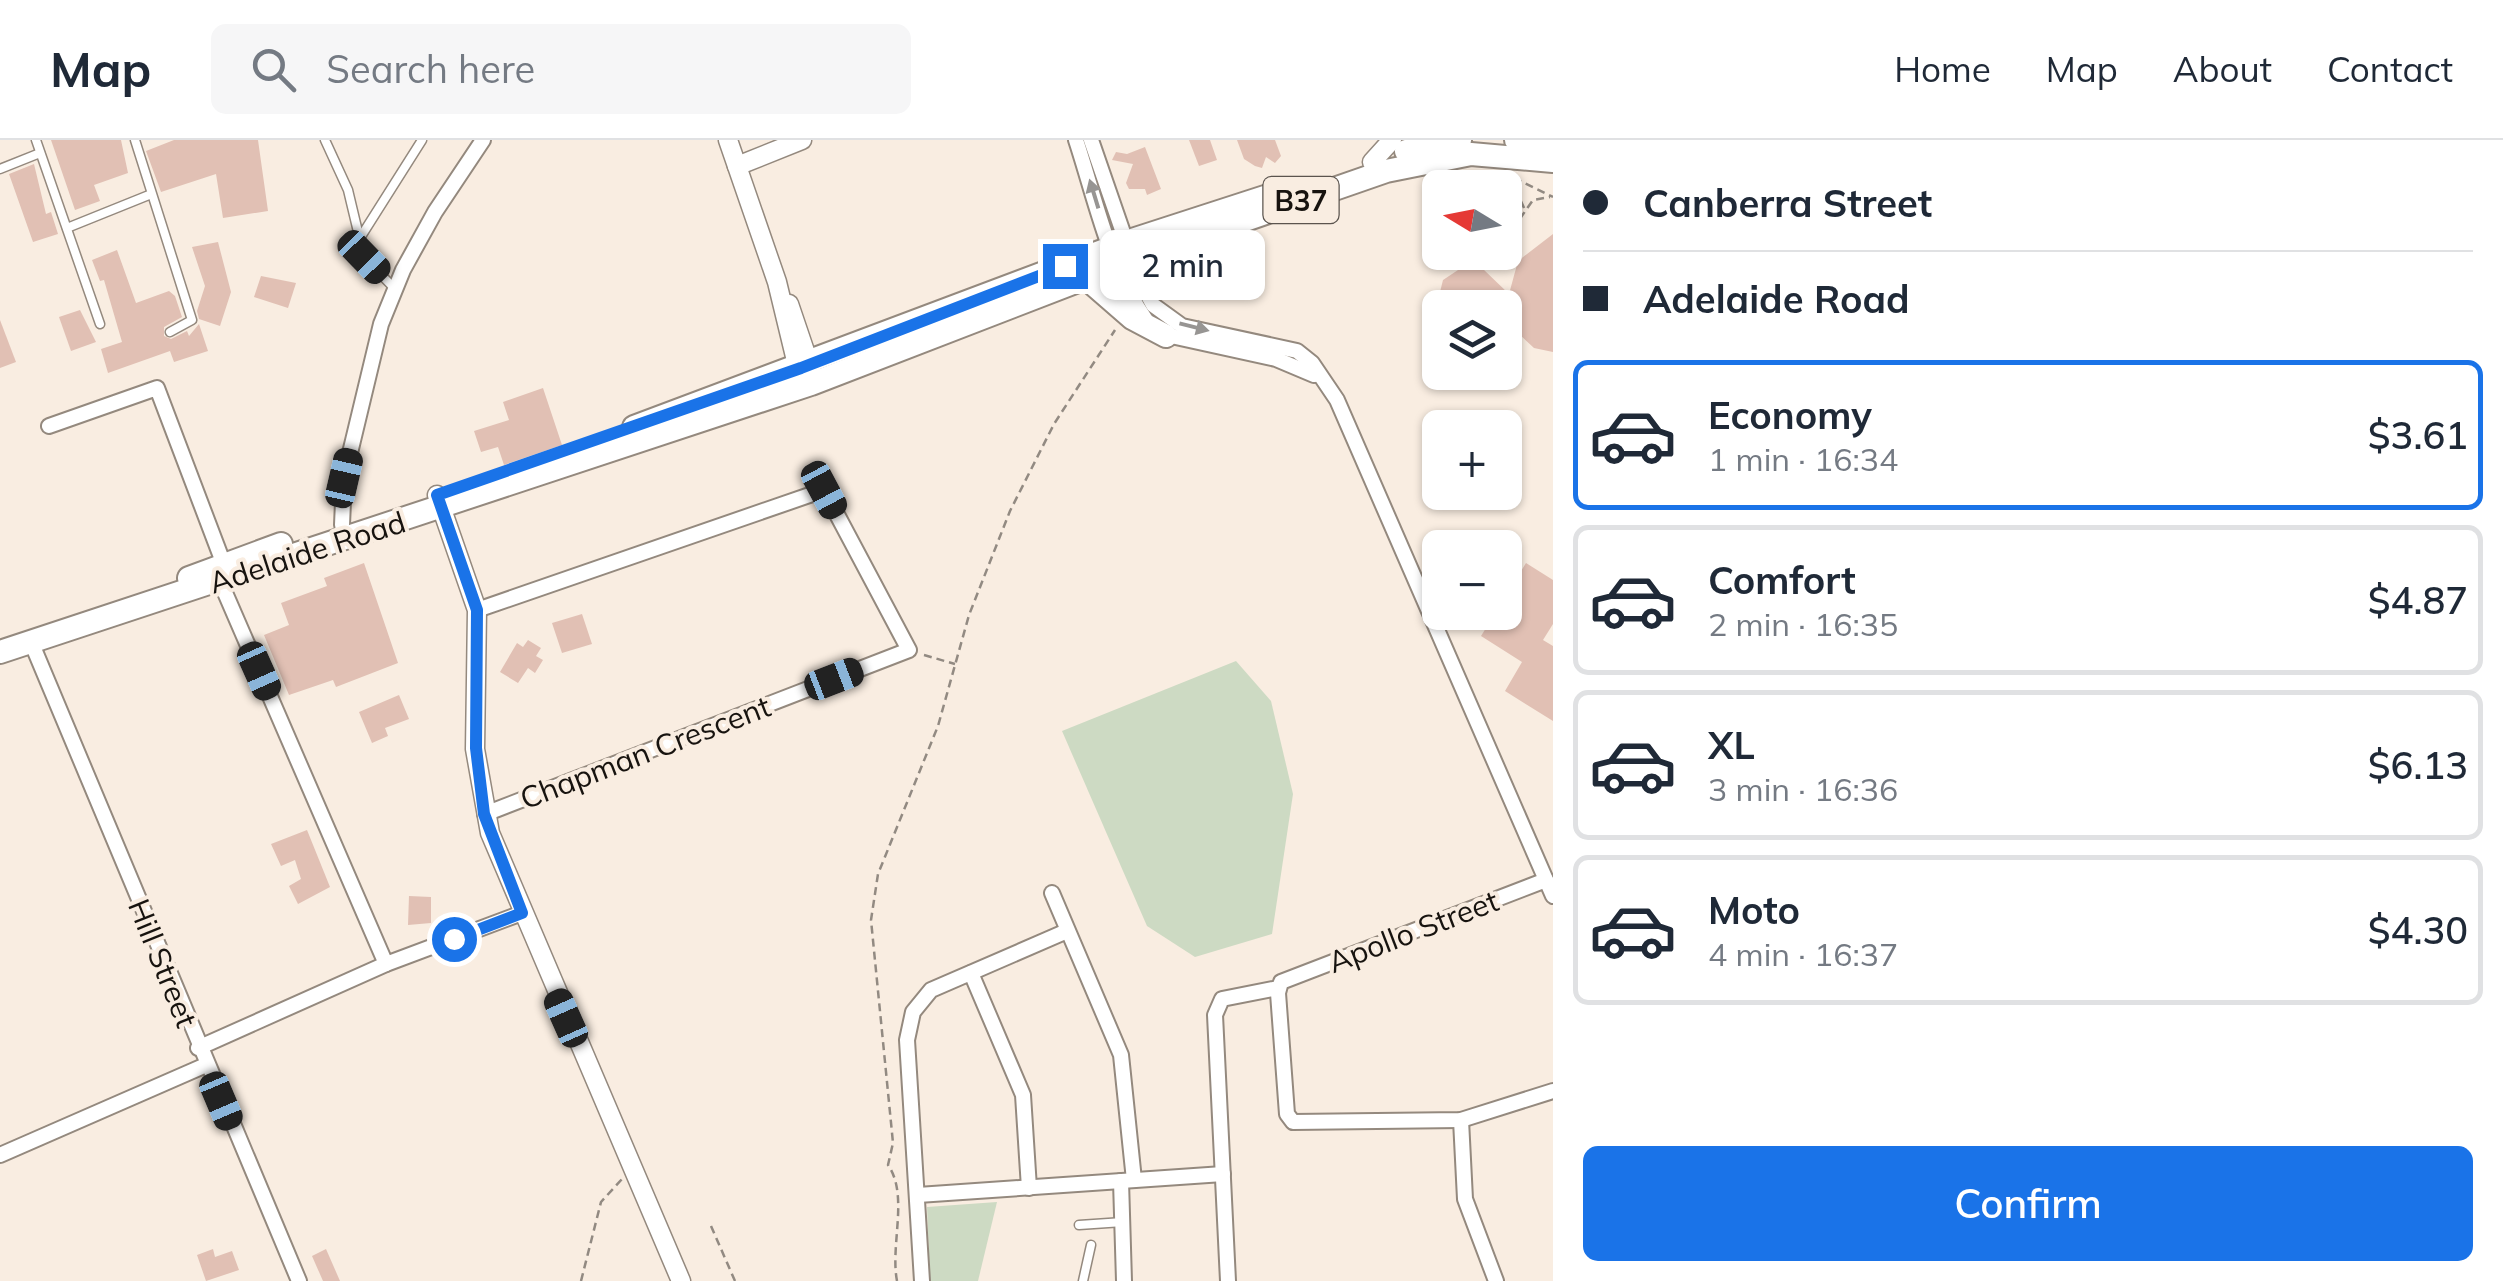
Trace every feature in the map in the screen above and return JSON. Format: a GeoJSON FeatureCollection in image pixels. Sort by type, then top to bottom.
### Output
{"type":"FeatureCollection","features":[{"type":"Feature","properties":{"kind":"main road","name":"Adelaide Road"},"geometry":{"type":"LineString","coordinates":[[806,372],[1372,162],[1442,140],[1553,161]]}},
{"type":"Feature","properties":{"kind":"main road"},"geometry":{"type":"LineString","coordinates":[[1516,140],[1553,145]]}},
{"type":"Feature","properties":{"kind":"main road","name":"Adelaide Road"},"geometry":{"type":"LineString","coordinates":[[224,574],[1086,278],[1123,254],[1466,147]]}},
{"type":"Feature","properties":{"kind":"main road"},"geometry":{"type":"LineString","coordinates":[[1086,278],[1132,318],[1166,336]]}},
{"type":"Feature","properties":{"kind":"main road","name":"Adelaide Road"},"geometry":{"type":"LineString","coordinates":[[0,652],[86,626],[342,525],[440,501]]}},
{"type":"Feature","properties":{"kind":"street"},"geometry":{"type":"LineString","coordinates":[[342,525],[341,496],[368,374],[395,290],[435,212],[483,140]]}},
{"type":"Feature","properties":{"kind":"street"},"geometry":{"type":"LineString","coordinates":[[728,140],[806,372]]}},
{"type":"Feature","properties":{"kind":"street"},"geometry":{"type":"LineString","coordinates":[[737,166],[802,140]]}},
{"type":"Feature","properties":{"kind":"street"},"geometry":{"type":"LineString","coordinates":[[1076,140],[1123,254],[1153,305],[1182,326],[1297,351],[1324,380],[1408,559],[1553,896]]}},
{"type":"Feature","properties":{"kind":"street"},"geometry":{"type":"LineString","coordinates":[[1092,140],[1123,254],[1128,293],[1148,322],[1166,336],[1276,359],[1324,380]]}},
{"type":"Feature","properties":{"kind":"street"},"geometry":{"type":"LineString","coordinates":[[1372,162],[1392,140]]}},
{"type":"Feature","properties":{"kind":"street"},"geometry":{"type":"LineString","coordinates":[[49,426],[157,388],[224,574],[386,964]]}},
{"type":"Feature","properties":{"kind":"street"},"geometry":{"type":"LineString","coordinates":[[477,610],[824,490],[909,650]]}},
{"type":"Feature","properties":{"kind":"street"},"geometry":{"type":"LineString","coordinates":[[440,501],[477,610],[476,748],[484,814],[522,913],[681,1281]]}},
{"type":"Feature","properties":{"kind":"street","name":"Hill Street"},"geometry":{"type":"LineString","coordinates":[[32,644],[198,1048],[299,1281]]}},
{"type":"Feature","properties":{"kind":"street","name":"Chapman Crescent"},"geometry":{"type":"LineString","coordinates":[[484,814],[909,650]]}},
{"type":"Feature","properties":{"kind":"street","name":"Apollo Street"},"geometry":{"type":"LineString","coordinates":[[1223,1174],[1218,1006],[1230,996],[1279,985],[1548,880]]}},
{"type":"Feature","properties":{"kind":"street"},"geometry":{"type":"LineString","coordinates":[[1052,893],[1127,1075],[1124,1281]]}},
{"type":"Feature","properties":{"kind":"street"},"geometry":{"type":"LineString","coordinates":[[198,1048],[386,964],[522,913]]}},
{"type":"Feature","properties":{"kind":"street"},"geometry":{"type":"LineString","coordinates":[[922,1281],[908,1024],[931,990],[1066,931]]}},
{"type":"Feature","properties":{"kind":"street"},"geometry":{"type":"LineString","coordinates":[[971,973],[1023,1095],[1029,1188]]}},
{"type":"Feature","properties":{"kind":"street"},"geometry":{"type":"LineString","coordinates":[[1279,985],[1287,1114],[1293,1122],[1461,1120],[1553,1091]]}},
{"type":"Feature","properties":{"kind":"street"},"geometry":{"type":"LineString","coordinates":[[0,1154],[206,1065]]}},
{"type":"Feature","properties":{"kind":"street"},"geometry":{"type":"LineString","coordinates":[[1461,1120],[1465,1199],[1496,1281]]}},
{"type":"Feature","properties":{"kind":"street"},"geometry":{"type":"LineString","coordinates":[[918,1195],[1223,1174],[1228,1281]]}},
{"type":"Feature","properties":{"kind":"lane"},"geometry":{"type":"LineString","coordinates":[[36,140],[100,324]]}},
{"type":"Feature","properties":{"kind":"lane"},"geometry":{"type":"LineString","coordinates":[[134,140],[192,320],[170,332]]}},
{"type":"Feature","properties":{"kind":"lane"},"geometry":{"type":"LineString","coordinates":[[325,140],[348,190],[364,257],[395,290]]}},
{"type":"Feature","properties":{"kind":"lane"},"geometry":{"type":"LineString","coordinates":[[360,238],[422,140]]}},
{"type":"Feature","properties":{"kind":"lane"},"geometry":{"type":"LineString","coordinates":[[0,170],[40,154]]}},
{"type":"Feature","properties":{"kind":"lane"},"geometry":{"type":"LineString","coordinates":[[67,228],[149,195]]}},
{"type":"Feature","properties":{"kind":"lane"},"geometry":{"type":"LineString","coordinates":[[1080,1225],[1123,1222]]}},
{"type":"Feature","properties":{"kind":"lane"},"geometry":{"type":"LineString","coordinates":[[1083,1281],[1091,1245]]}},
{"type":"Feature","properties":{"kind":"path"},"geometry":{"type":"LineString","coordinates":[[1526,210],[1509,175],[1552,196]]}},
{"type":"Feature","properties":{"kind":"path"},"geometry":{"type":"LineString","coordinates":[[1522,216],[1533,200],[1552,196]]}},
{"type":"Feature","properties":{"kind":"path"},"geometry":{"type":"LineString","coordinates":[[897,1281],[894,1262],[898,1178],[888,1164],[893,1143],[871,920],[878,874],[938,726],[969,616],[1010,511],[1054,424],[1120,322]]}},
{"type":"Feature","properties":{"kind":"path"},"geometry":{"type":"LineString","coordinates":[[909,650],[956,664]]}},
{"type":"Feature","properties":{"kind":"path"},"geometry":{"type":"LineString","coordinates":[[581,1281],[601,1202],[633,1171]]}},
{"type":"Feature","properties":{"kind":"path"},"geometry":{"type":"LineString","coordinates":[[711,1226],[736,1281]]}},
{"type":"Feature","properties":{"kind":"green space"},"geometry":{"type":"Polygon","coordinates":[[[1236,661],[1271,701],[1293,794],[1272,934],[1195,957],[1147,926],[1062,731],[1236,661]]]}},
{"type":"Feature","properties":{"kind":"green space"},"geometry":{"type":"Polygon","coordinates":[[[997,1202],[978,1281],[930,1281],[927,1207],[997,1202]]]}},
{"type":"Feature","properties":{"kind":"building"},"geometry":{"type":"Polygon","coordinates":[[[51,140],[121,140],[128,173],[94,185],[100,201],[75,210],[51,140]]]}},
{"type":"Feature","properties":{"kind":"building"},"geometry":{"type":"Polygon","coordinates":[[[174,140],[258,140],[268,211],[223,218],[216,174],[161,192],[146,151],[174,140]]]}},
{"type":"Feature","properties":{"kind":"building"},"geometry":{"type":"Polygon","coordinates":[[[1189,140],[1210,140],[1217,160],[1199,166],[1189,140]]]}},
{"type":"Feature","properties":{"kind":"building"},"geometry":{"type":"Polygon","coordinates":[[[1237,140],[1275,140],[1281,156],[1275,163],[1266,157],[1262,168],[1255,166],[1244,159],[1237,140]]]}},
{"type":"Feature","properties":{"kind":"building"},"geometry":{"type":"Polygon","coordinates":[[[1145,147],[1161,189],[1147,195],[1145,189],[1129,189],[1126,183],[1133,164],[1112,160],[1116,152],[1127,154],[1145,147]]]}},
{"type":"Feature","properties":{"kind":"building"},"geometry":{"type":"Polygon","coordinates":[[[34,164],[46,214],[51,212],[58,234],[33,242],[9,174],[34,164]]]}},
{"type":"Feature","properties":{"kind":"building"},"geometry":{"type":"Polygon","coordinates":[[[1553,234],[1553,352],[1534,348],[1522,337],[1522,290],[1510,290],[1516,270],[1522,270],[1522,258],[1553,234]]]}},
{"type":"Feature","properties":{"kind":"building"},"geometry":{"type":"Polygon","coordinates":[[[218,242],[231,292],[220,326],[199,319],[197,311],[205,286],[192,247],[218,242]]]}},
{"type":"Feature","properties":{"kind":"building"},"geometry":{"type":"Polygon","coordinates":[[[117,250],[136,303],[169,291],[175,296],[182,317],[164,327],[164,336],[171,339],[187,331],[189,336],[199,324],[208,351],[174,362],[170,351],[108,373],[101,349],[122,342],[104,280],[100,281],[92,260],[117,250]]]}},
{"type":"Feature","properties":{"kind":"building"},"geometry":{"type":"Polygon","coordinates":[[[1458,270],[1484,270],[1505,290],[1440,290],[1443,280],[1458,270]]]}},
{"type":"Feature","properties":{"kind":"building"},"geometry":{"type":"Polygon","coordinates":[[[261,276],[296,283],[288,308],[254,297],[261,276]]]}},
{"type":"Feature","properties":{"kind":"building"},"geometry":{"type":"Polygon","coordinates":[[[80,310],[96,342],[71,351],[59,317],[80,310]]]}},
{"type":"Feature","properties":{"kind":"building"},"geometry":{"type":"Polygon","coordinates":[[[0,320],[16,362],[0,368],[0,320]]]}},
{"type":"Feature","properties":{"kind":"building"},"geometry":{"type":"Polygon","coordinates":[[[543,388],[562,445],[504,465],[498,447],[481,452],[474,431],[509,420],[503,402],[543,388]]]}},
{"type":"Feature","properties":{"kind":"building"},"geometry":{"type":"Polygon","coordinates":[[[364,563],[398,663],[336,687],[333,680],[289,695],[264,635],[289,625],[281,603],[327,586],[324,578],[364,563]]]}},
{"type":"Feature","properties":{"kind":"building"},"geometry":{"type":"Polygon","coordinates":[[[1526,563],[1553,580],[1553,624],[1543,640],[1553,646],[1553,721],[1505,691],[1522,662],[1481,636],[1485,630],[1522,630],[1522,569],[1526,563]]]}},
{"type":"Feature","properties":{"kind":"building"},"geometry":{"type":"Polygon","coordinates":[[[582,614],[592,644],[562,653],[552,623],[582,614]]]}},
{"type":"Feature","properties":{"kind":"building"},"geometry":{"type":"Polygon","coordinates":[[[528,640],[541,648],[536,656],[543,660],[535,673],[528,668],[518,683],[500,672],[517,643],[523,647],[528,640]]]}},
{"type":"Feature","properties":{"kind":"building"},"geometry":{"type":"Polygon","coordinates":[[[399,695],[409,719],[385,728],[388,736],[372,743],[359,712],[399,695]]]}},
{"type":"Feature","properties":{"kind":"building"},"geometry":{"type":"Polygon","coordinates":[[[307,830],[330,887],[298,904],[289,886],[301,879],[295,860],[281,866],[271,844],[307,830]]]}},
{"type":"Feature","properties":{"kind":"building"},"geometry":{"type":"Polygon","coordinates":[[[409,896],[431,897],[431,923],[408,925],[409,896]]]}},
{"type":"Feature","properties":{"kind":"building"},"geometry":{"type":"Polygon","coordinates":[[[213,1249],[215,1257],[232,1251],[239,1270],[206,1281],[197,1255],[213,1249]]]}},
{"type":"Feature","properties":{"kind":"building"},"geometry":{"type":"Polygon","coordinates":[[[326,1249],[340,1281],[323,1281],[312,1256],[326,1249]]]}},
{"type":"Feature","properties":{"kind":"route"},"geometry":{"type":"LineString","coordinates":[[454,939],[522,913],[484,814],[476,748],[477,610],[437,495],[801,368],[1065,266]]}}]}
